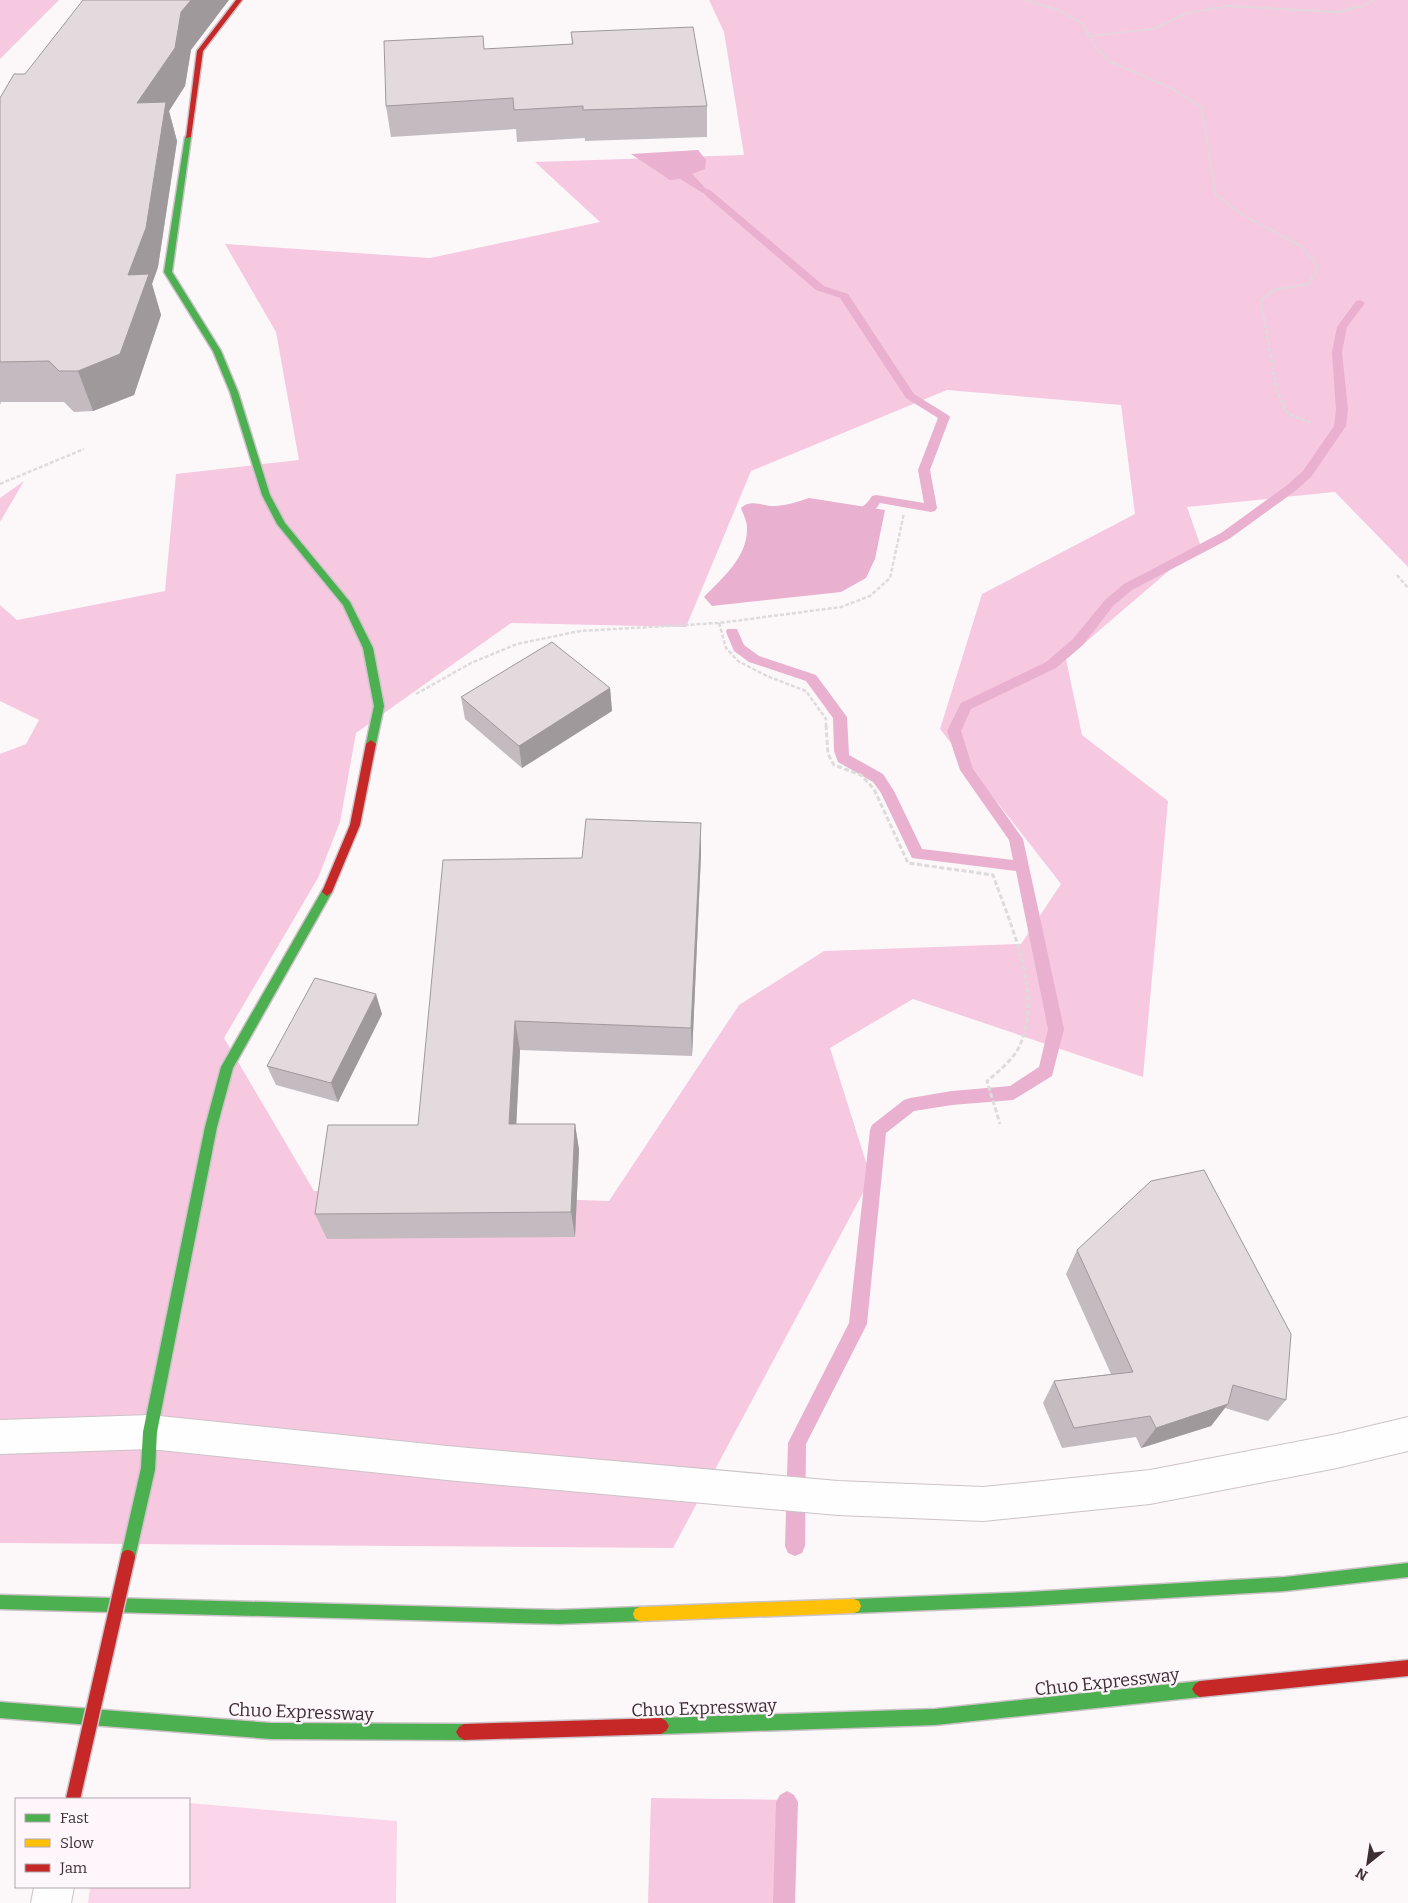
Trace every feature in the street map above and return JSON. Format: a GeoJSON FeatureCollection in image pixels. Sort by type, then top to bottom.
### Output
{"type":"FeatureCollection","features":[{"type":"Feature","properties":{"kind":"main road"},"geometry":{"type":"LineString","coordinates":[[73,1798],[148,1469],[150,1432],[212,1127],[227,1067],[332,884],[355,825],[378,709],[368,648],[347,604],[281,524],[266,495],[234,392],[217,351],[168,272],[200,51],[239,0]]}},
{"type":"Feature","properties":{"kind":"main road"},"geometry":{"type":"LineString","coordinates":[[0,1602],[558,1616],[1038,1598],[1285,1584],[1408,1570]]}},
{"type":"Feature","properties":{"kind":"main road","name":"Chuo Expressway"},"geometry":{"type":"LineString","coordinates":[[0,1710],[271,1731],[494,1732],[935,1717],[1408,1668]]}},
{"type":"Feature","properties":{"kind":"street"},"geometry":{"type":"LineString","coordinates":[[0,1437],[150,1432],[447,1463],[755,1491],[838,1498],[983,1504],[1150,1487],[1337,1451],[1408,1434]]}},
{"type":"Feature","properties":{"kind":"path"},"geometry":{"type":"LineString","coordinates":[[1026,0],[1058,10],[1082,23],[1096,48],[1111,62],[1171,88],[1202,108],[1215,194],[1242,215],[1301,246],[1318,267],[1309,284],[1273,290],[1261,301],[1277,392],[1288,414],[1312,423]]}},
{"type":"Feature","properties":{"kind":"path"},"geometry":{"type":"LineString","coordinates":[[1089,36],[1153,29],[1187,13],[1228,6],[1338,12],[1362,6],[1374,0]]}},
{"type":"Feature","properties":{"kind":"path"},"geometry":{"type":"LineString","coordinates":[[0,484],[84,449]]}},
{"type":"Feature","properties":{"kind":"path"},"geometry":{"type":"LineString","coordinates":[[378,709],[402,702],[471,664],[517,644],[580,631],[719,623],[842,607],[870,596],[890,578],[904,513]]}},
{"type":"Feature","properties":{"kind":"path"},"geometry":{"type":"LineString","coordinates":[[1397,575],[1408,588]]}},
{"type":"Feature","properties":{"kind":"path"},"geometry":{"type":"LineString","coordinates":[[719,623],[726,648],[738,661],[767,676],[806,691],[826,719],[828,754],[834,765],[861,775],[874,789],[908,863],[993,875],[1026,978],[1029,1015],[1020,1044],[1006,1064],[987,1082],[1000,1124]]}},
{"type":"Feature","properties":{"kind":"shaded area"},"geometry":{"type":"Polygon","coordinates":[[[0,0],[59,0],[0,59],[0,0]]]}},
{"type":"Feature","properties":{"kind":"shaded area"},"geometry":{"type":"Polygon","coordinates":[[[709,0],[1408,0],[1408,567],[1335,492],[1187,507],[1200,544],[1066,659],[1082,735],[1168,801],[1143,1077],[913,999],[830,1048],[871,1178],[673,1548],[0,1543],[0,754],[26,744],[39,720],[0,701],[0,605],[17,620],[165,591],[176,474],[299,460],[276,332],[225,244],[430,258],[600,222],[535,162],[744,155],[724,32],[709,0]],[[947,390],[751,471],[686,627],[511,623],[356,733],[340,822],[318,878],[224,1038],[314,1191],[609,1201],[739,1005],[824,951],[1021,944],[1061,884],[940,729],[982,594],[1135,514],[1121,405],[947,390]]]}},
{"type":"Feature","properties":{"kind":"shaded area"},"geometry":{"type":"Polygon","coordinates":[[[698,150],[706,160],[705,169],[692,174],[708,191],[703,193],[680,179],[670,180],[631,154],[698,150]]]}},
{"type":"Feature","properties":{"kind":"shaded area"},"geometry":{"type":"Polygon","coordinates":[[[24,481],[0,522],[0,498],[24,481]]]}},
{"type":"Feature","properties":{"kind":"shaded area"},"geometry":{"type":"Polygon","coordinates":[[[809,498],[885,510],[875,559],[866,578],[841,592],[712,606],[704,597],[733,566],[739,557],[746,538],[746,520],[741,508],[753,503],[780,506],[809,498]]]}},
{"type":"Feature","properties":{"kind":"shaded area"},"geometry":{"type":"Polygon","coordinates":[[[651,1798],[791,1800],[780,1903],[648,1903],[651,1798]]]}},
{"type":"Feature","properties":{"kind":"shaded area"},"geometry":{"type":"Polygon","coordinates":[[[190,1803],[397,1821],[396,1903],[88,1903],[90,1888],[190,1888],[190,1803]]]}},
{"type":"Feature","properties":{"kind":"building"},"geometry":{"type":"Polygon","coordinates":[[[83,0],[191,0],[181,12],[175,48],[137,103],[166,102],[146,228],[128,275],[149,274],[120,354],[78,371],[59,371],[49,361],[0,362],[0,98],[14,74],[25,74],[83,0]]]}},
{"type":"Feature","properties":{"kind":"building"},"geometry":{"type":"Polygon","coordinates":[[[693,27],[707,106],[583,110],[583,106],[514,110],[513,98],[386,106],[384,41],[483,36],[484,49],[573,44],[571,32],[693,27]]]}},
{"type":"Feature","properties":{"kind":"building"},"geometry":{"type":"Polygon","coordinates":[[[552,642],[610,688],[519,746],[461,697],[552,642]]]}},
{"type":"Feature","properties":{"kind":"building"},"geometry":{"type":"Polygon","coordinates":[[[586,819],[701,823],[691,1028],[515,1021],[509,1124],[575,1124],[571,1212],[315,1214],[328,1125],[418,1125],[443,860],[582,858],[586,819]]]}},
{"type":"Feature","properties":{"kind":"building"},"geometry":{"type":"Polygon","coordinates":[[[315,978],[376,994],[331,1083],[267,1066],[315,978]]]}},
{"type":"Feature","properties":{"kind":"building"},"geometry":{"type":"Polygon","coordinates":[[[1204,1170],[1291,1334],[1286,1400],[1233,1385],[1228,1404],[1156,1428],[1150,1416],[1074,1428],[1054,1381],[1133,1372],[1077,1250],[1151,1181],[1204,1170]]]}},
{"type":"Feature","properties":{"kind":"waterway"},"geometry":{"type":"LineString","coordinates":[[707,192],[820,288],[844,296],[910,396],[944,417],[924,470],[931,508],[876,499],[871,508],[854,518]]}},
{"type":"Feature","properties":{"kind":"waterway"},"geometry":{"type":"LineString","coordinates":[[795,1546],[797,1443],[858,1324],[878,1130],[910,1105],[952,1098],[1013,1093],[1046,1071],[1056,1029],[1016,839],[967,770],[954,731],[966,706],[1051,665],[1078,642],[1109,603],[1128,587],[1225,536],[1290,489],[1307,474],[1340,426],[1342,410],[1337,352],[1342,327],[1360,303]]}},
{"type":"Feature","properties":{"kind":"waterway"},"geometry":{"type":"LineString","coordinates":[[732,632],[739,648],[754,659],[811,678],[840,717],[843,758],[878,778],[887,791],[917,854],[1021,866]]}},
{"type":"Feature","properties":{"kind":"waterway"},"geometry":{"type":"LineString","coordinates":[[784,1903],[787,1802]]}},
{"type":"Feature","properties":{"kind":"traffic: fast"},"geometry":{"type":"LineString","coordinates":[[188,137],[168,272],[217,351],[234,392],[266,495],[281,524],[347,604],[368,648],[379,706],[371,744]]}},
{"type":"Feature","properties":{"kind":"traffic: fast"},"geometry":{"type":"LineString","coordinates":[[148,1469],[150,1432],[211,1127],[227,1067],[327,892]]}},
{"type":"Feature","properties":{"kind":"traffic: fast"},"geometry":{"type":"LineString","coordinates":[[128,1557],[148,1469]]}},
{"type":"Feature","properties":{"kind":"traffic: fast"},"geometry":{"type":"LineString","coordinates":[[854,1606],[1028,1599],[1285,1584],[1408,1570]]}},
{"type":"Feature","properties":{"kind":"traffic: fast"},"geometry":{"type":"LineString","coordinates":[[0,1602],[558,1617],[640,1614]]}},
{"type":"Feature","properties":{"kind":"traffic: fast"},"geometry":{"type":"LineString","coordinates":[[661,1726],[935,1717],[1200,1689]]}},
{"type":"Feature","properties":{"kind":"traffic: fast"},"geometry":{"type":"LineString","coordinates":[[0,1710],[271,1731],[464,1732]]}},
{"type":"Feature","properties":{"kind":"traffic: slow"},"geometry":{"type":"LineString","coordinates":[[640,1614],[854,1606]]}},
{"type":"Feature","properties":{"kind":"traffic: jam"},"geometry":{"type":"LineString","coordinates":[[188,137],[200,51],[239,0]]}},
{"type":"Feature","properties":{"kind":"traffic: jam"},"geometry":{"type":"LineString","coordinates":[[327,892],[355,825],[371,744]]}},
{"type":"Feature","properties":{"kind":"traffic: jam"},"geometry":{"type":"LineString","coordinates":[[73,1798],[128,1557]]}},
{"type":"Feature","properties":{"kind":"traffic: jam"},"geometry":{"type":"LineString","coordinates":[[1200,1689],[1408,1668]]}},
{"type":"Feature","properties":{"kind":"traffic: jam"},"geometry":{"type":"LineString","coordinates":[[464,1732],[661,1726]]}}]}
